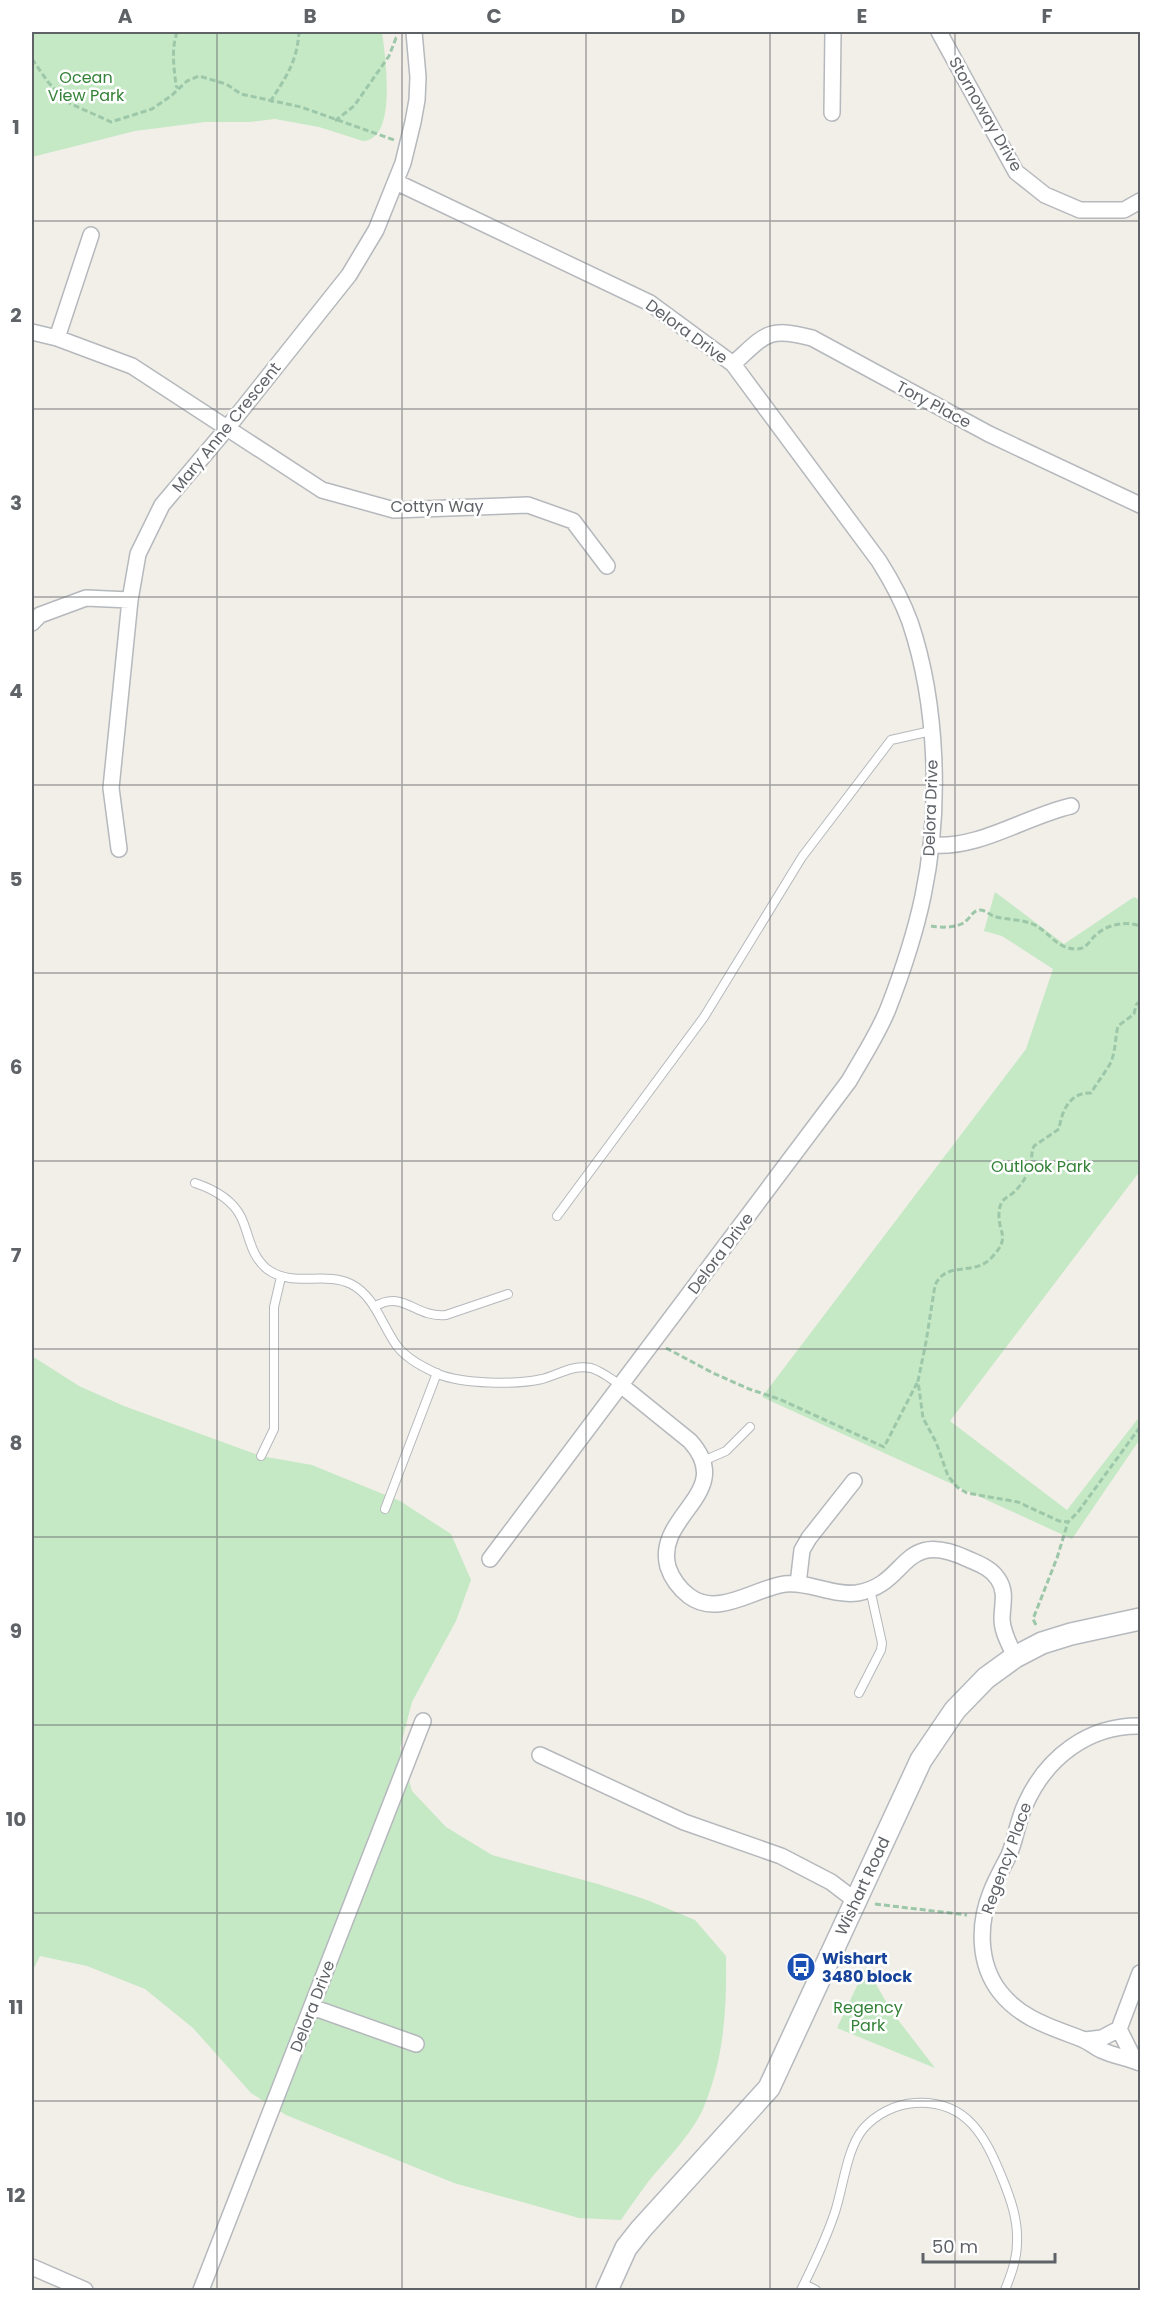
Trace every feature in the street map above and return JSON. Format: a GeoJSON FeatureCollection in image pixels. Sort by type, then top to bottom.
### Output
{"type":"FeatureCollection","features":[{"type":"Feature","properties":{"kind":"street"},"geometry":{"type":"LineString","coordinates":[[832,113],[833,32]]}},
{"type":"Feature","properties":{"kind":"street","name":"Stornoway Drive"},"geometry":{"type":"LineString","coordinates":[[939,32],[1016,172],[1045,195],[1080,210],[1124,210],[1140,201]]}},
{"type":"Feature","properties":{"kind":"street","name":"Mary Anne Crescent"},"geometry":{"type":"LineString","coordinates":[[119,849],[111,788],[130,600],[138,554],[162,505],[228,427],[349,275],[376,230],[396,182],[408,144],[417,100],[414,34]]}},
{"type":"Feature","properties":{"kind":"street","name":"Delora Drive"},"geometry":{"type":"LineString","coordinates":[[396,182],[650,303],[733,364],[891,580],[916,643],[925,682],[931,731],[934,788],[931,845],[918,921],[887,1011],[849,1081],[490,1559]]}},
{"type":"Feature","properties":{"kind":"street"},"geometry":{"type":"LineString","coordinates":[[57,338],[91,235]]}},
{"type":"Feature","properties":{"kind":"street","name":"Cottyn Way"},"geometry":{"type":"LineString","coordinates":[[32,332],[57,338],[132,366],[322,489],[394,510],[528,504],[573,521],[607,566]]}},
{"type":"Feature","properties":{"kind":"street","name":"Tory Place"},"geometry":{"type":"LineString","coordinates":[[733,364],[763,336],[786,332],[812,338],[989,434],[1140,505]]}},
{"type":"Feature","properties":{"kind":"street"},"geometry":{"type":"LineString","coordinates":[[32,623],[40,615],[87,598],[130,600]]}},
{"type":"Feature","properties":{"kind":"street"},"geometry":{"type":"LineString","coordinates":[[931,845],[965,844],[1043,813],[1071,806]]}},
{"type":"Feature","properties":{"kind":"street"},"geometry":{"type":"LineString","coordinates":[[622,1386],[690,1441],[699,1451],[703,1461],[705,1473],[702,1488],[669,1537],[666,1559],[675,1581],[691,1598],[702,1602],[729,1602],[775,1586],[798,1584],[841,1593],[857,1593],[886,1580],[910,1556],[923,1550],[940,1549],[956,1553],[987,1568],[998,1578],[1002,1588],[1004,1631],[1015,1657]]}},
{"type":"Feature","properties":{"kind":"street"},"geometry":{"type":"LineString","coordinates":[[798,1584],[799,1561],[805,1544],[854,1481]]}},
{"type":"Feature","properties":{"kind":"street","name":"Wishart Road"},"geometry":{"type":"LineString","coordinates":[[607,2290],[626,2248],[640,2229],[769,2088],[921,1760],[955,1710],[986,1678],[1015,1657],[1042,1643],[1071,1634],[1140,1619]]}},
{"type":"Feature","properties":{"kind":"street","name":"Delora Drive"},"geometry":{"type":"LineString","coordinates":[[201,2290],[423,1721]]}},
{"type":"Feature","properties":{"kind":"street","name":"Regency Place"},"geometry":{"type":"LineString","coordinates":[[1138,2062],[1100,2050],[1085,2040],[1050,2028],[1017,2011],[999,1991],[988,1972],[983,1951],[984,1917],[991,1891],[1011,1848],[1026,1803],[1047,1767],[1061,1753],[1087,1738],[1111,1730],[1140,1726]]}},
{"type":"Feature","properties":{"kind":"street"},"geometry":{"type":"LineString","coordinates":[[540,1755],[684,1822],[781,1856],[831,1882],[856,1901]]}},
{"type":"Feature","properties":{"kind":"street"},"geometry":{"type":"LineString","coordinates":[[1085,2040],[1102,2038],[1119,2029],[1140,1973]]}},
{"type":"Feature","properties":{"kind":"street"},"geometry":{"type":"LineString","coordinates":[[312,2007],[416,2044]]}},
{"type":"Feature","properties":{"kind":"street","name":"Regency Place"},"geometry":{"type":"LineString","coordinates":[[1119,2029],[1138,2062]]}},
{"type":"Feature","properties":{"kind":"street"},"geometry":{"type":"LineString","coordinates":[[32,2267],[85,2290]]}},
{"type":"Feature","properties":{"kind":"lane"},"geometry":{"type":"LineString","coordinates":[[557,1216],[704,1017],[802,857],[891,740],[931,731]]}},
{"type":"Feature","properties":{"kind":"lane"},"geometry":{"type":"LineString","coordinates":[[195,1183],[219,1194],[233,1205],[241,1217],[253,1252],[269,1271],[280,1276],[339,1280],[353,1285],[375,1307],[398,1347],[414,1361],[437,1373],[463,1381],[515,1381],[542,1379],[576,1368],[589,1368],[600,1371],[622,1386]]}},
{"type":"Feature","properties":{"kind":"lane"},"geometry":{"type":"LineString","coordinates":[[261,1456],[274,1429],[274,1307],[280,1276]]}},
{"type":"Feature","properties":{"kind":"lane"},"geometry":{"type":"LineString","coordinates":[[375,1307],[382,1302],[392,1300],[403,1302],[422,1313],[436,1316],[446,1315],[508,1294]]}},
{"type":"Feature","properties":{"kind":"lane"},"geometry":{"type":"LineString","coordinates":[[385,1509],[437,1373]]}},
{"type":"Feature","properties":{"kind":"lane"},"geometry":{"type":"LineString","coordinates":[[703,1461],[726,1451],[750,1427]]}},
{"type":"Feature","properties":{"kind":"lane"},"geometry":{"type":"LineString","coordinates":[[859,1693],[881,1650],[882,1643],[870,1589]]}},
{"type":"Feature","properties":{"kind":"lane"},"geometry":{"type":"LineString","coordinates":[[816,2290],[803,2287],[834,2215],[855,2140],[873,2119],[911,2103],[939,2105],[965,2117],[980,2132],[991,2151],[1012,2202],[1017,2229],[1015,2259],[1005,2290]]}},
{"type":"Feature","properties":{"kind":"path"},"geometry":{"type":"LineString","coordinates":[[177,32],[172,44],[172,57],[178,88]]}},
{"type":"Feature","properties":{"kind":"path"},"geometry":{"type":"LineString","coordinates":[[270,102],[285,79],[298,52],[299,32]]}},
{"type":"Feature","properties":{"kind":"path"},"geometry":{"type":"LineString","coordinates":[[335,121],[354,106],[389,56],[396,38],[414,34]]}},
{"type":"Feature","properties":{"kind":"path"},"geometry":{"type":"LineString","coordinates":[[32,59],[48,82],[67,102],[111,122],[152,109],[187,81],[199,76],[226,84],[241,94],[301,107],[335,121],[408,144]]}},
{"type":"Feature","properties":{"kind":"path"},"geometry":{"type":"LineString","coordinates":[[918,921],[926,926],[946,927],[965,922],[971,914],[978,910],[1038,927],[1057,943],[1075,949],[1088,945],[1098,932],[1107,928],[1126,924],[1140,926]]}},
{"type":"Feature","properties":{"kind":"path"},"geometry":{"type":"LineString","coordinates":[[654,1341],[713,1373],[779,1399],[884,1447],[918,1381],[935,1285],[939,1277],[952,1269],[966,1270],[990,1260],[1002,1244],[1004,1238],[999,1212],[1003,1199],[1017,1189],[1024,1179],[1031,1165],[1034,1146],[1059,1129],[1063,1111],[1071,1100],[1076,1095],[1091,1093],[1110,1064],[1114,1039],[1118,1035],[1118,1026],[1134,1014],[1136,1005],[1140,1001]]}},
{"type":"Feature","properties":{"kind":"path"},"geometry":{"type":"LineString","coordinates":[[918,1381],[923,1418],[936,1442],[948,1476],[957,1486],[977,1496],[1018,1502],[1059,1521],[1068,1522]]}},
{"type":"Feature","properties":{"kind":"path"},"geometry":{"type":"LineString","coordinates":[[1042,1643],[1033,1619],[1057,1558],[1068,1522],[1086,1504],[1140,1427]]}},
{"type":"Feature","properties":{"kind":"path"},"geometry":{"type":"LineString","coordinates":[[856,1901],[984,1917]]}},
{"type":"Feature","properties":{"kind":"green space","name":"Ocean View Park"},"geometry":{"type":"Polygon","coordinates":[[[32,32],[382,32],[387,76],[385,112],[381,127],[374,137],[363,141],[319,127],[275,119],[249,122],[205,122],[135,131],[32,157],[32,32]]]}},
{"type":"Feature","properties":{"kind":"green space","name":"Outlook Park"},"geometry":{"type":"Polygon","coordinates":[[[995,892],[1064,944],[1134,897],[1140,900],[1140,1171],[950,1421],[1067,1510],[1140,1416],[1140,1439],[1072,1539],[762,1397],[1026,1049],[1053,969],[1002,936],[984,931],[995,892]]]}},
{"type":"Feature","properties":{"kind":"green space"},"geometry":{"type":"Polygon","coordinates":[[[32,1356],[79,1386],[124,1406],[261,1456],[312,1465],[400,1501],[451,1534],[471,1580],[456,1621],[412,1702],[400,1748],[412,1791],[446,1827],[492,1855],[598,1884],[647,1900],[695,1920],[726,1956],[723,2034],[716,2072],[703,2109],[685,2138],[648,2182],[621,2220],[579,2218],[454,2183],[286,2115],[251,2093],[193,2028],[145,1989],[87,1966],[40,1956],[32,1972],[32,1356]]]}},
{"type":"Feature","properties":{"kind":"green space","name":"Regency Park"},"geometry":{"type":"Polygon","coordinates":[[[866,1967],[892,2012],[935,2068],[837,2028],[866,1967]]]}},
{"type":"Feature","properties":{"kind":"place","name":"Wishart 3480 block"},"geometry":{"type":"Point","coordinates":[801,1967]}}]}
